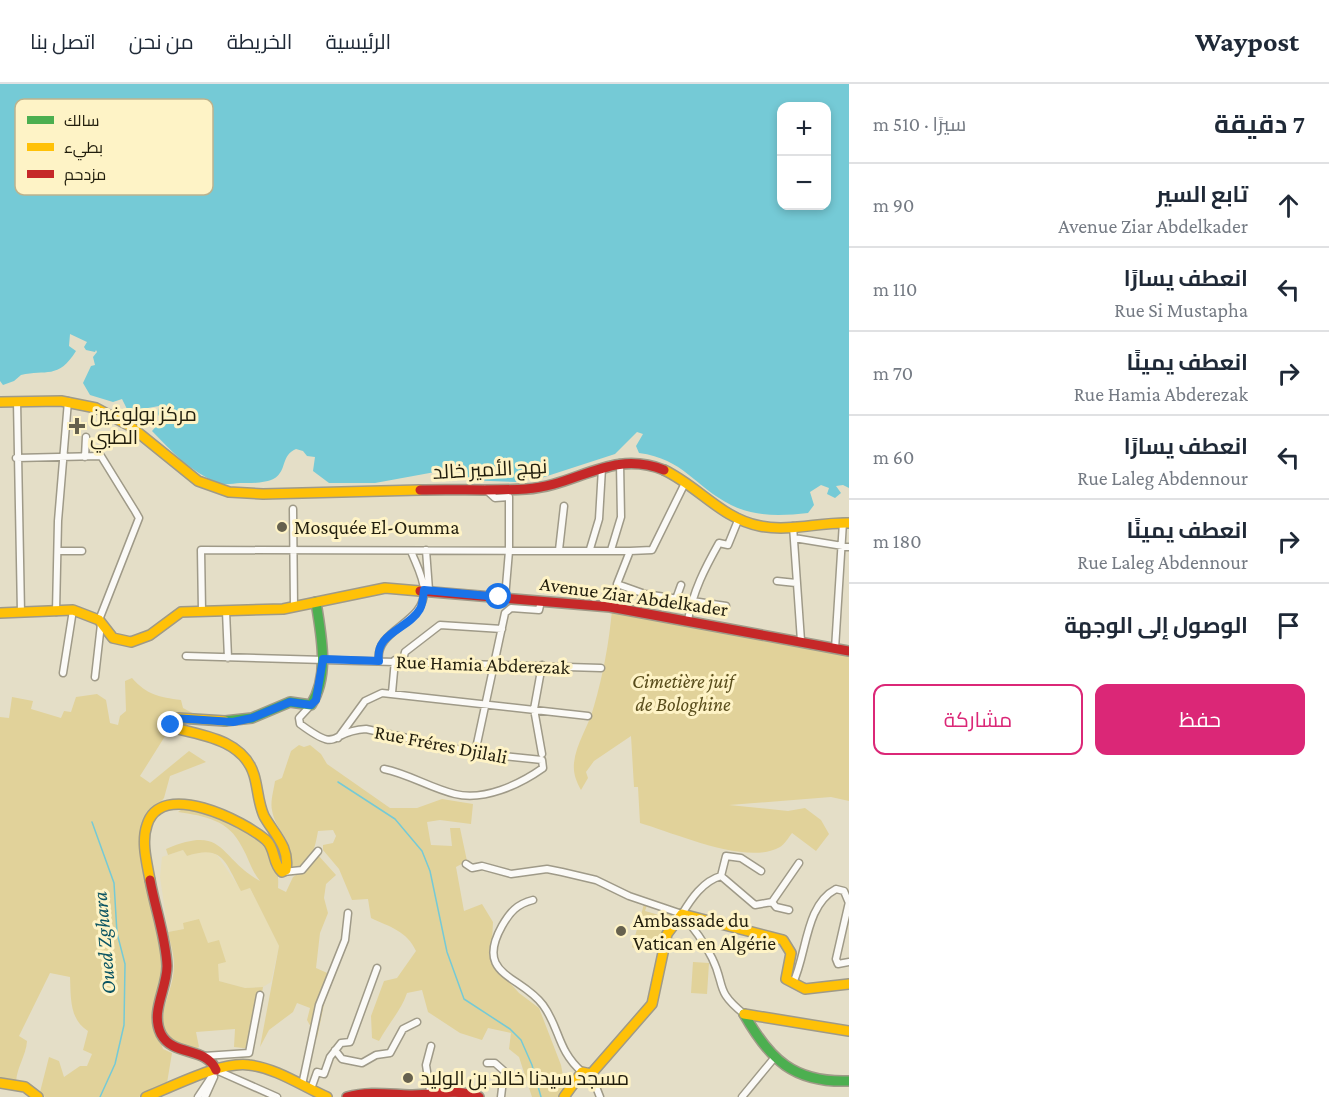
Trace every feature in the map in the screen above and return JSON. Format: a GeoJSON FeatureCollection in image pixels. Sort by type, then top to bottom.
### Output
{"type":"FeatureCollection","features":[{"type":"Feature","properties":{"kind":"street"},"geometry":{"type":"LineString","coordinates":[[16,401],[21,613]]}},
{"type":"Feature","properties":{"kind":"street"},"geometry":{"type":"LineString","coordinates":[[0,402],[68,401],[62,455],[56,612]]}},
{"type":"Feature","properties":{"kind":"street","name":"نهج الأمير خالد"},"geometry":{"type":"LineString","coordinates":[[68,401],[89,404],[124,420],[178,468],[220,490],[293,493],[545,487],[620,463],[649,464],[685,483],[740,518],[758,526],[846,522]]}},
{"type":"Feature","properties":{"kind":"street"},"geometry":{"type":"LineString","coordinates":[[86,437],[86,457]]}},
{"type":"Feature","properties":{"kind":"street"},"geometry":{"type":"LineString","coordinates":[[16,458],[62,455],[101,456],[139,518],[100,621],[95,677]]}},
{"type":"Feature","properties":{"kind":"street"},"geometry":{"type":"LineString","coordinates":[[611,550],[621,517],[620,463]]}},
{"type":"Feature","properties":{"kind":"street"},"geometry":{"type":"LineString","coordinates":[[590,549],[599,519],[602,468]]}},
{"type":"Feature","properties":{"kind":"street"},"geometry":{"type":"LineString","coordinates":[[202,611],[201,550],[652,550],[685,483]]}},
{"type":"Feature","properties":{"kind":"street"},"geometry":{"type":"LineString","coordinates":[[484,489],[495,498],[509,497],[509,551],[505,598]]}},
{"type":"Feature","properties":{"kind":"street"},"geometry":{"type":"LineString","coordinates":[[559,550],[564,507]]}},
{"type":"Feature","properties":{"kind":"street"},"geometry":{"type":"LineString","coordinates":[[293,509],[294,607]]}},
{"type":"Feature","properties":{"kind":"street"},"geometry":{"type":"LineString","coordinates":[[688,620],[691,600],[702,573],[719,543],[728,544],[740,518]]}},
{"type":"Feature","properties":{"kind":"street"},"geometry":{"type":"LineString","coordinates":[[835,649],[840,545],[846,522]]}},
{"type":"Feature","properties":{"kind":"street"},"geometry":{"type":"LineString","coordinates":[[793,526],[801,641]]}},
{"type":"Feature","properties":{"kind":"street"},"geometry":{"type":"LineString","coordinates":[[794,538],[849,547]]}},
{"type":"Feature","properties":{"kind":"street"},"geometry":{"type":"LineString","coordinates":[[379,661],[378,654],[382,643],[420,610],[427,590],[426,550]]}},
{"type":"Feature","properties":{"kind":"street"},"geometry":{"type":"LineString","coordinates":[[58,551],[82,551]]}},
{"type":"Feature","properties":{"kind":"street"},"geometry":{"type":"LineString","coordinates":[[411,551],[427,590]]}},
{"type":"Feature","properties":{"kind":"street"},"geometry":{"type":"LineString","coordinates":[[630,551],[617,584],[645,594],[726,606]]}},
{"type":"Feature","properties":{"kind":"street"},"geometry":{"type":"LineString","coordinates":[[777,581],[796,584]]}},
{"type":"Feature","properties":{"kind":"street"},"geometry":{"type":"LineString","coordinates":[[676,599],[681,585]]}},
{"type":"Feature","properties":{"kind":"street","name":"Avenue Ziar Abdelkader"},"geometry":{"type":"LineString","coordinates":[[100,621],[113,638],[126,642],[136,641],[150,635],[181,612],[294,607],[385,588],[610,607],[849,651]]}},
{"type":"Feature","properties":{"kind":"street"},"geometry":{"type":"LineString","coordinates":[[475,753],[508,610],[539,610],[541,601]]}},
{"type":"Feature","properties":{"kind":"street"},"geometry":{"type":"LineString","coordinates":[[316,602],[323,659],[316,700],[299,718],[300,724],[326,741],[331,742],[338,738],[365,701],[373,696],[392,693],[487,706],[588,716]]}},
{"type":"Feature","properties":{"kind":"street"},"geometry":{"type":"LineString","coordinates":[[0,613],[73,610],[100,621]]}},
{"type":"Feature","properties":{"kind":"street"},"geometry":{"type":"LineString","coordinates":[[63,674],[73,610]]}},
{"type":"Feature","properties":{"kind":"street"},"geometry":{"type":"LineString","coordinates":[[226,610],[228,658]]}},
{"type":"Feature","properties":{"kind":"street"},"geometry":{"type":"LineString","coordinates":[[403,660],[405,652],[440,625],[502,629]]}},
{"type":"Feature","properties":{"kind":"street","name":"Rue Hamia Abderezak"},"geometry":{"type":"LineString","coordinates":[[186,656],[403,660],[601,668]]}},
{"type":"Feature","properties":{"kind":"street"},"geometry":{"type":"LineString","coordinates":[[392,693],[395,660]]}},
{"type":"Feature","properties":{"kind":"street"},"geometry":{"type":"LineString","coordinates":[[384,769],[408,775],[455,794],[472,797],[501,789],[543,768],[534,709],[542,665]]}},
{"type":"Feature","properties":{"kind":"street"},"geometry":{"type":"LineString","coordinates":[[282,872],[287,866],[287,857],[272,823],[263,814],[251,765],[239,751],[198,733],[174,728],[170,721],[178,718],[233,722],[252,718],[290,702],[311,705]]}},
{"type":"Feature","properties":{"kind":"street","name":"Rue Fréres Djilali"},"geometry":{"type":"LineString","coordinates":[[338,738],[366,729],[475,753],[542,757]]}},
{"type":"Feature","properties":{"kind":"street"},"geometry":{"type":"LineString","coordinates":[[260,995],[249,1053],[204,1056],[174,1047],[164,1040],[159,1029],[159,1014],[167,966],[145,843],[146,825],[152,815],[164,806],[179,804],[226,815],[270,845],[277,867],[282,872]]}},
{"type":"Feature","properties":{"kind":"street"},"geometry":{"type":"LineString","coordinates":[[282,872],[302,870],[318,851]]}},
{"type":"Feature","properties":{"kind":"street"},"geometry":{"type":"LineString","coordinates":[[721,876],[726,856],[741,858],[761,871]]}},
{"type":"Feature","properties":{"kind":"street"},"geometry":{"type":"LineString","coordinates":[[721,876],[755,905],[771,902],[799,862]]}},
{"type":"Feature","properties":{"kind":"street"},"geometry":{"type":"LineString","coordinates":[[466,864],[472,868],[482,866],[511,874],[547,869],[596,880],[680,916],[783,940],[791,949],[792,955],[786,975],[793,983],[805,989],[849,984]]}},
{"type":"Feature","properties":{"kind":"street"},"geometry":{"type":"LineString","coordinates":[[564,1097],[652,1004],[664,943],[690,899],[709,879],[721,876]]}},
{"type":"Feature","properties":{"kind":"street"},"geometry":{"type":"LineString","coordinates":[[793,983],[816,906],[836,889],[844,891],[849,902],[836,959],[838,964],[849,962]]}},
{"type":"Feature","properties":{"kind":"street"},"geometry":{"type":"LineString","coordinates":[[533,900],[520,904],[504,922],[494,946],[496,965],[501,973],[543,1005],[568,1060],[587,1073],[600,1097]]}},
{"type":"Feature","properties":{"kind":"street"},"geometry":{"type":"LineString","coordinates":[[771,902],[776,907],[789,910]]}},
{"type":"Feature","properties":{"kind":"street"},"geometry":{"type":"LineString","coordinates":[[307,1087],[319,1005],[345,940],[348,913]]}},
{"type":"Feature","properties":{"kind":"street"},"geometry":{"type":"LineString","coordinates":[[680,916],[699,934],[713,959],[726,999],[744,1014],[775,1057],[790,1069],[807,1077],[829,1083],[849,1081]]}},
{"type":"Feature","properties":{"kind":"street"},"geometry":{"type":"LineString","coordinates":[[307,1087],[317,1072],[324,1074],[340,1043],[350,1042],[377,968]]}},
{"type":"Feature","properties":{"kind":"street"},"geometry":{"type":"LineString","coordinates":[[744,1014],[849,1032]]}},
{"type":"Feature","properties":{"kind":"street"},"geometry":{"type":"LineString","coordinates":[[335,1050],[342,1059],[362,1063],[376,1055],[390,1053],[403,1029],[417,1022]]}},
{"type":"Feature","properties":{"kind":"street"},"geometry":{"type":"LineString","coordinates":[[430,1091],[426,1065],[431,1046]]}},
{"type":"Feature","properties":{"kind":"street"},"geometry":{"type":"LineString","coordinates":[[204,1056],[216,1070],[278,1097]]}},
{"type":"Feature","properties":{"kind":"street"},"geometry":{"type":"LineString","coordinates":[[741,1097],[775,1057]]}},
{"type":"Feature","properties":{"kind":"street"},"geometry":{"type":"LineString","coordinates":[[487,1063],[495,1063],[504,1071],[501,1097]]}},
{"type":"Feature","properties":{"kind":"street"},"geometry":{"type":"LineString","coordinates":[[146,1097],[216,1070],[253,1065],[327,1097]]}},
{"type":"Feature","properties":{"kind":"street"},"geometry":{"type":"LineString","coordinates":[[198,1097],[216,1070]]}},
{"type":"Feature","properties":{"kind":"street"},"geometry":{"type":"LineString","coordinates":[[205,1097],[216,1070]]}},
{"type":"Feature","properties":{"kind":"street"},"geometry":{"type":"LineString","coordinates":[[0,1083],[31,1088],[38,1097]]}},
{"type":"Feature","properties":{"kind":"street"},"geometry":{"type":"LineString","coordinates":[[347,1097],[372,1092],[410,1095],[430,1091],[458,1090],[479,1097]]}},
{"type":"Feature","properties":{"kind":"shaded area"},"geometry":{"type":"Polygon","coordinates":[[[183,850],[187,856],[205,850],[217,855],[241,890],[250,888],[279,946],[271,982],[263,987],[245,988],[219,981],[217,963],[226,962],[208,943],[184,929],[168,932],[160,877],[162,857],[183,850]]]}},
{"type":"Feature","properties":{"kind":"green space","name":"Cimetière juif de Bologhine"},"geometry":{"type":"Polygon","coordinates":[[[612,610],[849,656],[849,801],[831,797],[729,805],[788,811],[805,808],[821,820],[829,834],[816,851],[792,833],[780,847],[766,852],[749,853],[711,846],[640,823],[638,787],[634,787],[631,736],[594,761],[586,772],[588,778],[581,790],[574,774],[575,756],[592,713],[603,671],[612,610]]]}},
{"type":"Feature","properties":{"kind":"green space"},"geometry":{"type":"Polygon","coordinates":[[[132,678],[154,694],[181,700],[183,708],[198,716],[167,721],[167,733],[140,776],[150,783],[189,751],[206,762],[170,776],[164,798],[145,820],[164,970],[157,1032],[163,1049],[172,1053],[167,1083],[139,1097],[45,1097],[40,1092],[49,1057],[59,1061],[64,1077],[80,1066],[87,1066],[92,1054],[83,1050],[88,1031],[74,1014],[70,977],[50,973],[19,1036],[27,1041],[16,1082],[0,1080],[0,717],[9,718],[12,697],[33,701],[31,709],[61,718],[64,711],[71,712],[76,697],[97,694],[106,700],[110,723],[118,725],[120,716],[126,711],[125,681],[132,678]]]}},
{"type":"Feature","properties":{"kind":"green space"},"geometry":{"type":"Polygon","coordinates":[[[299,745],[304,747],[310,745],[321,754],[327,764],[390,808],[417,808],[442,799],[473,804],[471,824],[440,820],[427,822],[431,845],[452,846],[450,828],[460,828],[467,861],[456,867],[464,911],[482,904],[493,922],[491,962],[519,993],[539,1008],[561,1065],[565,1086],[560,1097],[532,1097],[519,1057],[509,1049],[511,1033],[488,1028],[482,1040],[460,1033],[428,1012],[422,990],[407,993],[379,1041],[372,1038],[371,1016],[384,981],[397,978],[416,951],[403,934],[371,918],[368,899],[352,900],[339,869],[323,850],[323,845],[333,843],[336,836],[333,830],[318,831],[311,856],[303,865],[290,869],[287,841],[274,818],[271,803],[275,781],[282,778],[291,751],[299,745]]]}},
{"type":"Feature","properties":{"kind":"green space"},"geometry":{"type":"Polygon","coordinates":[[[184,808],[221,815],[265,846],[276,866],[278,888],[286,892],[293,877],[311,866],[318,855],[336,875],[326,884],[324,898],[328,913],[320,933],[316,968],[334,976],[325,1000],[317,1038],[307,1020],[310,1008],[297,1003],[293,1012],[269,1030],[260,1047],[279,946],[250,888],[241,891],[222,858],[208,852],[187,856],[183,850],[168,855],[166,849],[186,842],[200,840],[211,842],[260,881],[237,838],[230,831],[207,818],[178,812],[184,808]]]}},
{"type":"Feature","properties":{"kind":"green space"},"geometry":{"type":"Polygon","coordinates":[[[644,904],[647,905],[645,911],[659,915],[662,910],[673,913],[659,949],[640,945],[638,950],[632,947],[644,904]]]}},
{"type":"Feature","properties":{"kind":"green space"},"geometry":{"type":"Polygon","coordinates":[[[199,919],[208,943],[219,940],[226,962],[218,964],[219,981],[245,988],[263,987],[252,1049],[234,1047],[235,1029],[196,1032],[199,1047],[193,1051],[165,1039],[164,1010],[174,965],[168,932],[184,929],[183,923],[199,919]]]}},
{"type":"Feature","properties":{"kind":"green space"},"geometry":{"type":"Polygon","coordinates":[[[693,962],[709,963],[707,994],[691,993],[693,962]]]}},
{"type":"Feature","properties":{"kind":"water"},"geometry":{"type":"Polygon","coordinates":[[[0,84],[849,84],[849,488],[843,485],[836,486],[841,493],[835,498],[827,494],[829,488],[821,485],[810,492],[814,505],[808,513],[768,515],[749,512],[731,505],[718,498],[678,467],[654,456],[639,453],[636,446],[643,434],[637,432],[615,454],[535,480],[524,474],[516,482],[465,480],[464,472],[446,470],[375,483],[329,483],[313,471],[315,457],[307,456],[303,451],[296,449],[288,455],[279,475],[271,480],[257,483],[221,484],[191,468],[152,431],[161,421],[158,414],[159,406],[148,408],[137,416],[127,409],[122,399],[113,402],[90,395],[83,383],[91,366],[95,365],[93,357],[97,352],[86,350],[84,347],[87,342],[70,334],[69,346],[76,351],[63,366],[51,372],[21,375],[14,381],[3,385],[0,381],[0,84]]]}},
{"type":"Feature","properties":{"kind":"waterway"},"geometry":{"type":"LineString","coordinates":[[338,782],[395,819],[422,851],[430,871],[447,952],[464,999],[510,1029],[521,1040],[532,1065],[541,1097]]}},
{"type":"Feature","properties":{"kind":"waterway","name":"Oued Zghara"},"geometry":{"type":"LineString","coordinates":[[92,822],[114,883],[117,933],[125,964],[124,1025],[115,1064],[100,1097]]}},
{"type":"Feature","properties":{"kind":"traffic: fast"},"geometry":{"type":"LineString","coordinates":[[225,721],[252,718],[290,702],[311,705],[320,681],[323,655],[316,602]]}},
{"type":"Feature","properties":{"kind":"traffic: fast"},"geometry":{"type":"LineString","coordinates":[[744,1014],[764,1044],[786,1066],[813,1078],[849,1081]]}},
{"type":"Feature","properties":{"kind":"traffic: slow"},"geometry":{"type":"LineString","coordinates":[[0,402],[61,401],[96,408],[130,426],[198,481],[229,492],[263,494],[420,490]]}},
{"type":"Feature","properties":{"kind":"traffic: slow"},"geometry":{"type":"LineString","coordinates":[[664,470],[734,517],[746,522],[771,528],[849,523]]}},
{"type":"Feature","properties":{"kind":"traffic: slow"},"geometry":{"type":"LineString","coordinates":[[0,613],[73,610],[99,620],[113,638],[131,642],[150,635],[181,612],[283,609],[385,588],[420,591]]}},
{"type":"Feature","properties":{"kind":"traffic: slow"},"geometry":{"type":"LineString","coordinates":[[150,880],[145,852],[145,832],[155,812],[168,805],[204,808],[240,823],[266,840],[279,868],[282,872],[286,870],[286,854],[264,816],[254,775],[242,754],[222,741],[174,728],[170,721],[178,718],[225,721]]}},
{"type":"Feature","properties":{"kind":"traffic: slow"},"geometry":{"type":"LineString","coordinates":[[564,1097],[582,1072],[591,1074],[652,1004],[667,934],[682,914],[783,940],[791,953],[786,979],[805,989],[849,984]]}},
{"type":"Feature","properties":{"kind":"traffic: slow"},"geometry":{"type":"LineString","coordinates":[[744,1014],[849,1031]]}},
{"type":"Feature","properties":{"kind":"traffic: slow"},"geometry":{"type":"LineString","coordinates":[[146,1097],[211,1071],[238,1065],[269,1070],[327,1097]]}},
{"type":"Feature","properties":{"kind":"traffic: slow"},"geometry":{"type":"LineString","coordinates":[[0,1083],[25,1087],[38,1097]]}},
{"type":"Feature","properties":{"kind":"traffic: jam"},"geometry":{"type":"LineString","coordinates":[[420,490],[526,489],[562,482],[610,466],[627,464],[645,465],[664,470]]}},
{"type":"Feature","properties":{"kind":"traffic: jam"},"geometry":{"type":"LineString","coordinates":[[420,591],[610,607],[849,651]]}},
{"type":"Feature","properties":{"kind":"traffic: jam"},"geometry":{"type":"LineString","coordinates":[[150,880],[167,966],[158,1009],[158,1026],[166,1041],[173,1046],[205,1057],[216,1070]]}},
{"type":"Feature","properties":{"kind":"traffic: jam"},"geometry":{"type":"LineString","coordinates":[[347,1097],[370,1093],[419,1095],[452,1092],[479,1097]]}},
{"type":"Feature","properties":{"kind":"place","name":"مركز بولوغين الطبي"},"geometry":{"type":"Point","coordinates":[77,426]}},
{"type":"Feature","properties":{"kind":"place","name":"Mosquée El-Oumma"},"geometry":{"type":"Point","coordinates":[282,527]}},
{"type":"Feature","properties":{"kind":"place","name":"Ambassade du Vatican en Algérie"},"geometry":{"type":"Point","coordinates":[621,931]}},
{"type":"Feature","properties":{"kind":"place","name":"مسجد سيدنا خالد بن الوليد"},"geometry":{"type":"Point","coordinates":[408,1078]}},
{"type":"Feature","properties":{"kind":"route"},"geometry":{"type":"LineString","coordinates":[[171,725],[170,721],[173,718],[233,722],[252,718],[290,702],[311,705],[316,700],[323,659],[379,661],[378,654],[382,643],[420,610],[424,590],[499,597]]}}]}
